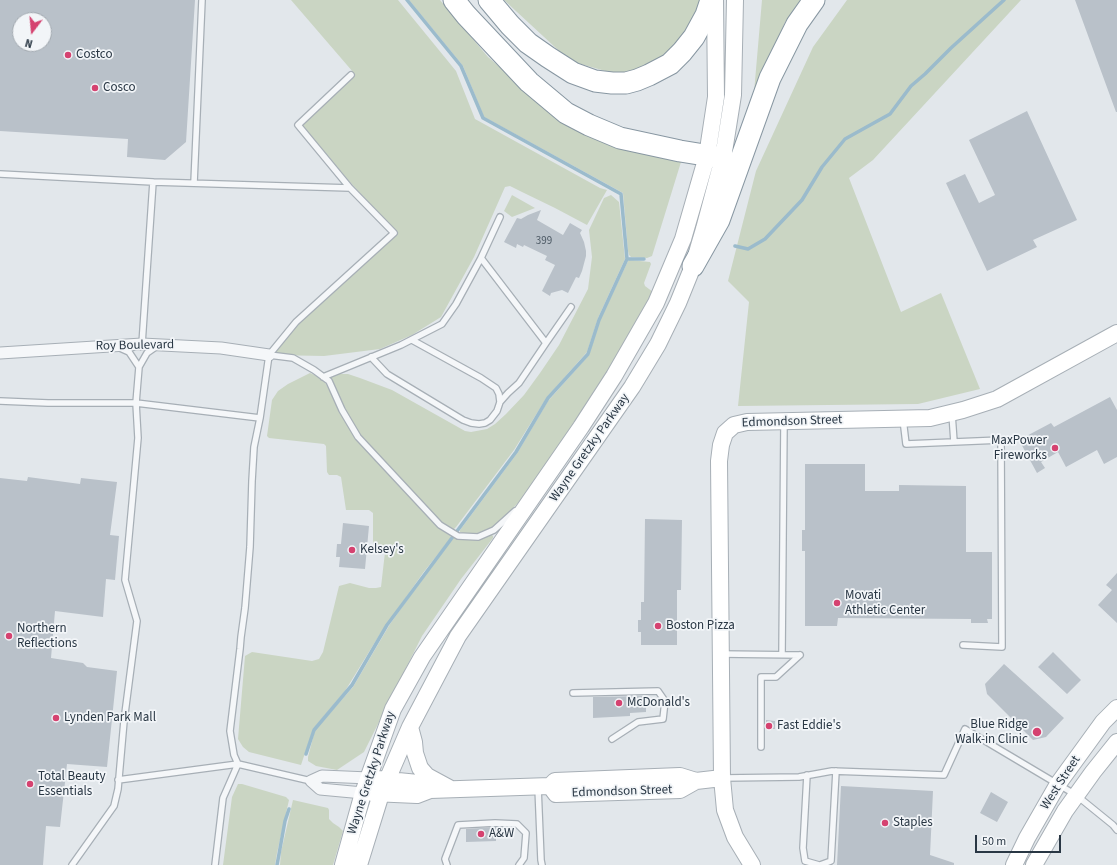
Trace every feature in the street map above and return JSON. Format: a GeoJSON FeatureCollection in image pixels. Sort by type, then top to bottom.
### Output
{"type":"FeatureCollection","features":[{"type":"Feature","properties":{"kind":"highway"},"geometry":{"type":"LineString","coordinates":[[454,0],[466,15],[529,82],[566,113],[589,125],[620,138],[715,157]]}},
{"type":"Feature","properties":{"kind":"highway"},"geometry":{"type":"LineString","coordinates":[[489,0],[510,25],[528,43],[548,57],[573,73],[595,81],[612,84],[626,83],[637,80],[670,64],[694,37],[706,15],[711,0]]}},
{"type":"Feature","properties":{"kind":"highway"},"geometry":{"type":"LineString","coordinates":[[693,266],[719,220],[770,78],[797,24],[814,0]]}},
{"type":"Feature","properties":{"kind":"main road","name":"Wayne Gretzky Parkway"},"geometry":{"type":"LineString","coordinates":[[359,865],[387,779],[410,727],[458,636],[632,387],[658,344],[678,303],[693,266],[704,229],[715,157],[715,0]]}},
{"type":"Feature","properties":{"kind":"main road","name":"Wayne Gretzky Parkway"},"geometry":{"type":"LineString","coordinates":[[343,865],[366,786],[393,709],[422,657],[581,427],[614,376],[656,304],[715,157],[733,95],[735,0]]}},
{"type":"Feature","properties":{"kind":"main road","name":"Edmondson Street"},"geometry":{"type":"LineString","coordinates":[[752,865],[735,837],[725,810],[722,778],[719,461],[721,445],[725,433],[734,425],[747,422],[930,418],[952,413],[997,399],[1117,333]]}},
{"type":"Feature","properties":{"kind":"main road","name":"West Street"},"geometry":{"type":"LineString","coordinates":[[1014,865],[1027,838],[1058,784],[1103,722],[1117,708]]}},
{"type":"Feature","properties":{"kind":"main road"},"geometry":{"type":"LineString","coordinates":[[410,727],[414,742],[414,753],[420,768],[427,776],[452,790]]}},
{"type":"Feature","properties":{"kind":"main road","name":"West Street"},"geometry":{"type":"LineString","coordinates":[[1034,865],[1065,811],[1117,742]]}},
{"type":"Feature","properties":{"kind":"main road","name":"Edmondson Street"},"geometry":{"type":"LineString","coordinates":[[366,786],[381,794],[417,795],[430,790],[544,786],[555,780],[680,776],[696,781],[722,778]]}},
{"type":"Feature","properties":{"kind":"main road","name":"Edmondson Street"},"geometry":{"type":"LineString","coordinates":[[366,786],[387,779],[418,783],[430,790]]}},
{"type":"Feature","properties":{"kind":"street","name":"Roy Boulevard"},"geometry":{"type":"LineString","coordinates":[[0,353],[142,344],[221,348],[269,355]]}},
{"type":"Feature","properties":{"kind":"street","name":"Edmondson Street"},"geometry":{"type":"LineString","coordinates":[[322,776],[366,786],[320,789],[311,781],[322,776]]}},
{"type":"Feature","properties":{"kind":"lane"},"geometry":{"type":"LineString","coordinates":[[194,183],[202,0]]}},
{"type":"Feature","properties":{"kind":"lane"},"geometry":{"type":"LineString","coordinates":[[215,865],[223,798],[238,764],[234,755],[230,731],[250,547],[254,447],[260,418],[269,355],[296,322],[394,233],[350,188],[298,125],[351,75]]}},
{"type":"Feature","properties":{"kind":"lane"},"geometry":{"type":"LineString","coordinates":[[0,174],[153,182],[350,188]]}},
{"type":"Feature","properties":{"kind":"lane"},"geometry":{"type":"LineString","coordinates":[[142,344],[153,182]]}},
{"type":"Feature","properties":{"kind":"lane"},"geometry":{"type":"LineString","coordinates":[[323,377],[401,345],[442,324],[456,304],[481,258],[500,217]]}},
{"type":"Feature","properties":{"kind":"lane"},"geometry":{"type":"LineString","coordinates":[[481,258],[546,343]]}},
{"type":"Feature","properties":{"kind":"lane"},"geometry":{"type":"LineString","coordinates":[[371,357],[387,374],[463,420],[471,423],[485,423],[490,420],[497,411],[500,402],[519,383],[571,307]]}},
{"type":"Feature","properties":{"kind":"lane"},"geometry":{"type":"LineString","coordinates":[[412,340],[491,384],[496,388],[499,394],[500,402]]}},
{"type":"Feature","properties":{"kind":"lane"},"geometry":{"type":"LineString","coordinates":[[115,345],[129,352],[139,367]]}},
{"type":"Feature","properties":{"kind":"lane"},"geometry":{"type":"LineString","coordinates":[[72,865],[114,806],[118,789],[124,721],[137,621],[125,580],[138,438],[136,403],[139,367],[147,353],[160,345]]}},
{"type":"Feature","properties":{"kind":"lane"},"geometry":{"type":"LineString","coordinates":[[269,355],[293,358],[329,381],[342,410],[358,437],[440,525],[458,536],[478,537],[494,530],[540,487]]}},
{"type":"Feature","properties":{"kind":"lane"},"geometry":{"type":"LineString","coordinates":[[0,401],[48,403],[136,403],[260,418]]}},
{"type":"Feature","properties":{"kind":"lane"},"geometry":{"type":"LineString","coordinates":[[952,413],[954,442]]}},
{"type":"Feature","properties":{"kind":"lane"},"geometry":{"type":"LineString","coordinates":[[903,419],[906,444],[1001,440],[1002,647],[963,646]]}},
{"type":"Feature","properties":{"kind":"lane"},"geometry":{"type":"LineString","coordinates":[[782,654],[784,421]]}},
{"type":"Feature","properties":{"kind":"lane"},"geometry":{"type":"LineString","coordinates":[[721,654],[800,655],[776,678],[761,677],[761,747]]}},
{"type":"Feature","properties":{"kind":"lane"},"geometry":{"type":"LineString","coordinates":[[573,693],[658,692],[665,701],[663,719],[638,722],[612,739]]}},
{"type":"Feature","properties":{"kind":"lane"},"geometry":{"type":"LineString","coordinates":[[722,778],[799,777],[836,771],[944,775],[965,729],[1076,795],[1113,825],[1117,830]]}},
{"type":"Feature","properties":{"kind":"lane"},"geometry":{"type":"LineString","coordinates":[[118,780],[238,764],[311,781]]}},
{"type":"Feature","properties":{"kind":"lane"},"geometry":{"type":"LineString","coordinates":[[807,775],[803,848],[805,860],[819,865],[831,861],[836,771]]}},
{"type":"Feature","properties":{"kind":"lane"},"geometry":{"type":"LineString","coordinates":[[542,865],[540,860],[544,786]]}},
{"type":"Feature","properties":{"kind":"lane"},"geometry":{"type":"LineString","coordinates":[[447,865],[445,860],[458,825],[495,823],[517,824],[526,833],[524,858],[519,865]]}},
{"type":"Feature","properties":{"kind":"green space"},"geometry":{"type":"Polygon","coordinates":[[[291,0],[398,0],[456,71],[475,119],[600,188],[607,190],[587,225],[510,186],[505,187],[474,257],[441,317],[412,335],[380,349],[324,356],[273,355],[273,352],[297,322],[395,231],[349,181],[303,126],[303,123],[353,74],[353,72],[291,0]]]}},
{"type":"Feature","properties":{"kind":"green space"},"geometry":{"type":"Polygon","coordinates":[[[409,0],[440,0],[488,57],[554,114],[675,155],[681,162],[652,256],[647,258],[631,257],[629,255],[623,193],[484,117],[463,66],[409,0]]]}},
{"type":"Feature","properties":{"kind":"green space"},"geometry":{"type":"Polygon","coordinates":[[[504,0],[699,0],[699,5],[688,34],[651,67],[616,74],[570,61],[504,0]]]}},
{"type":"Feature","properties":{"kind":"green space"},"geometry":{"type":"Polygon","coordinates":[[[762,0],[804,0],[785,22],[753,104],[762,0]]]}},
{"type":"Feature","properties":{"kind":"green space"},"geometry":{"type":"Polygon","coordinates":[[[847,0],[1021,0],[873,160],[849,178],[901,312],[941,293],[980,389],[918,404],[738,406],[749,302],[728,281],[756,171],[813,47],[847,0]]]}},
{"type":"Feature","properties":{"kind":"green space"},"geometry":{"type":"Polygon","coordinates":[[[512,195],[535,208],[512,217],[504,211],[512,195]]]}},
{"type":"Feature","properties":{"kind":"green space"},"geometry":{"type":"Polygon","coordinates":[[[611,195],[619,202],[625,259],[598,318],[587,352],[547,397],[514,450],[453,530],[441,524],[360,436],[345,411],[331,382],[331,376],[334,374],[348,374],[392,390],[465,431],[471,432],[487,429],[495,424],[524,395],[540,373],[559,345],[588,289],[592,257],[589,230],[604,198],[611,195]]]}},
{"type":"Feature","properties":{"kind":"green space"},"geometry":{"type":"Polygon","coordinates":[[[629,260],[650,262],[651,264],[644,283],[645,286],[653,292],[608,374],[523,498],[494,527],[478,533],[460,532],[518,452],[548,401],[589,355],[600,320],[629,260]]]}},
{"type":"Feature","properties":{"kind":"green space"},"geometry":{"type":"Polygon","coordinates":[[[310,373],[323,379],[352,430],[451,533],[451,536],[380,634],[345,691],[313,729],[301,765],[249,752],[243,747],[238,739],[245,656],[252,652],[312,661],[319,659],[323,652],[339,586],[350,583],[369,588],[381,587],[385,552],[383,547],[374,546],[373,543],[373,513],[369,510],[346,510],[341,477],[337,475],[329,475],[327,472],[326,446],[324,444],[269,438],[267,436],[272,400],[278,391],[310,373]]]}},
{"type":"Feature","properties":{"kind":"green space"},"geometry":{"type":"Polygon","coordinates":[[[491,534],[493,538],[461,579],[422,636],[364,752],[337,770],[316,766],[308,761],[315,730],[353,687],[390,624],[453,538],[491,534]]]}},
{"type":"Feature","properties":{"kind":"green space"},"geometry":{"type":"Polygon","coordinates":[[[238,784],[286,797],[289,800],[275,865],[223,865],[232,797],[238,784]]]}},
{"type":"Feature","properties":{"kind":"green space"},"geometry":{"type":"Polygon","coordinates":[[[293,800],[328,808],[329,819],[343,831],[333,865],[280,865],[281,852],[293,800]]]}},
{"type":"Feature","properties":{"kind":"building","name":"Cosco"},"geometry":{"type":"Polygon","coordinates":[[[0,0],[195,0],[186,142],[165,160],[127,157],[128,139],[0,131],[0,0]]]}},
{"type":"Feature","properties":{"kind":"building"},"geometry":{"type":"Polygon","coordinates":[[[1075,0],[1117,0],[1117,112],[1116,112],[1075,0]]]}},
{"type":"Feature","properties":{"kind":"building"},"geometry":{"type":"Polygon","coordinates":[[[1027,111],[1077,220],[1033,240],[1037,247],[987,271],[946,183],[965,174],[979,203],[995,195],[969,140],[1027,111]]]}},
{"type":"Feature","properties":{"kind":"building"},"geometry":{"type":"Polygon","coordinates":[[[541,210],[537,220],[563,235],[570,223],[582,230],[580,233],[584,242],[586,256],[579,278],[576,277],[568,293],[562,290],[551,293],[550,296],[542,291],[555,265],[545,260],[547,256],[524,245],[523,247],[517,244],[516,248],[504,242],[517,218],[521,219],[541,210]]]}},
{"type":"Feature","properties":{"kind":"building"},"geometry":{"type":"Polygon","coordinates":[[[1110,397],[1117,410],[1117,457],[1104,464],[1097,450],[1066,467],[1058,452],[1041,462],[1045,468],[1037,473],[1019,440],[1051,423],[1054,427],[1110,397]]]}},
{"type":"Feature","properties":{"kind":"building"},"geometry":{"type":"Polygon","coordinates":[[[805,464],[865,464],[865,491],[899,491],[899,485],[966,486],[966,552],[992,552],[992,619],[987,619],[988,623],[971,623],[971,619],[838,618],[837,626],[805,626],[805,551],[802,551],[802,530],[805,530],[805,464]]]}},
{"type":"Feature","properties":{"kind":"building","name":"Lynden Park Mall"},"geometry":{"type":"Polygon","coordinates":[[[28,477],[80,484],[81,478],[117,482],[110,535],[119,536],[115,580],[106,579],[103,617],[55,611],[51,658],[83,663],[87,667],[117,671],[107,767],[67,764],[60,827],[46,826],[43,865],[0,865],[0,478],[27,481],[28,477]]]}},
{"type":"Feature","properties":{"kind":"building"},"geometry":{"type":"Polygon","coordinates":[[[645,519],[682,520],[681,590],[677,590],[677,645],[641,645],[641,632],[638,632],[638,620],[641,620],[641,602],[644,602],[645,519]]]}},
{"type":"Feature","properties":{"kind":"building","name":"Kelsey's"},"geometry":{"type":"Polygon","coordinates":[[[343,523],[369,526],[365,569],[339,567],[340,557],[336,557],[337,544],[341,544],[343,523]]]}},
{"type":"Feature","properties":{"kind":"building"},"geometry":{"type":"Polygon","coordinates":[[[1117,573],[1117,623],[1098,605],[1112,590],[1106,585],[1117,573]]]}},
{"type":"Feature","properties":{"kind":"building"},"geometry":{"type":"Polygon","coordinates":[[[1053,652],[1081,680],[1067,694],[1038,667],[1053,652]]]}},
{"type":"Feature","properties":{"kind":"building"},"geometry":{"type":"Polygon","coordinates":[[[1004,664],[1064,718],[1046,737],[1033,740],[987,694],[985,684],[1004,664]]]}},
{"type":"Feature","properties":{"kind":"building","name":"McDonald's"},"geometry":{"type":"Polygon","coordinates":[[[646,696],[646,712],[630,713],[630,716],[593,718],[593,697],[646,696]]]}},
{"type":"Feature","properties":{"kind":"building"},"geometry":{"type":"Polygon","coordinates":[[[766,720],[775,721],[775,729],[766,729],[766,720]]]}},
{"type":"Feature","properties":{"kind":"building","name":"Staples"},"geometry":{"type":"Polygon","coordinates":[[[841,786],[933,791],[930,855],[954,863],[954,865],[837,865],[841,786]]]}},
{"type":"Feature","properties":{"kind":"building"},"geometry":{"type":"Polygon","coordinates":[[[991,792],[1008,802],[997,822],[980,813],[991,792]]]}},
{"type":"Feature","properties":{"kind":"building","name":"A&W"},"geometry":{"type":"Polygon","coordinates":[[[496,827],[496,841],[466,842],[466,829],[496,827]]]}},
{"type":"Feature","properties":{"kind":"waterway"},"geometry":{"type":"LineString","coordinates":[[306,754],[314,730],[352,685],[387,625],[516,452],[548,398],[588,354],[599,320],[627,259],[621,194],[483,118],[461,66],[407,0]]}},
{"type":"Feature","properties":{"kind":"waterway"},"geometry":{"type":"LineString","coordinates":[[735,246],[748,249],[765,239],[802,200],[822,167],[845,139],[890,114],[911,86],[1004,0]]}},
{"type":"Feature","properties":{"kind":"waterway"},"geometry":{"type":"LineString","coordinates":[[627,259],[644,259]]}},
{"type":"Feature","properties":{"kind":"waterway"},"geometry":{"type":"LineString","coordinates":[[277,865],[285,821],[289,809]]}},
{"type":"Feature","properties":{"kind":"place","name":"Costco"},"geometry":{"type":"Point","coordinates":[68,55]}},
{"type":"Feature","properties":{"kind":"place","name":"Cosco"},"geometry":{"type":"Point","coordinates":[95,88]}},
{"type":"Feature","properties":{"kind":"place","name":"MaxPower Fireworks"},"geometry":{"type":"Point","coordinates":[1055,448]}},
{"type":"Feature","properties":{"kind":"place","name":"Kelsey's"},"geometry":{"type":"Point","coordinates":[352,550]}},
{"type":"Feature","properties":{"kind":"place","name":"Movati Athletic Center"},"geometry":{"type":"Point","coordinates":[837,603]}},
{"type":"Feature","properties":{"kind":"place","name":"Boston Pizza"},"geometry":{"type":"Point","coordinates":[658,626]}},
{"type":"Feature","properties":{"kind":"place","name":"Northern Reflections"},"geometry":{"type":"Point","coordinates":[9,636]}},
{"type":"Feature","properties":{"kind":"place","name":"McDonald's"},"geometry":{"type":"Point","coordinates":[619,703]}},
{"type":"Feature","properties":{"kind":"place","name":"Lynden Park Mall"},"geometry":{"type":"Point","coordinates":[56,718]}},
{"type":"Feature","properties":{"kind":"place","name":"Fast Eddie's"},"geometry":{"type":"Point","coordinates":[769,726]}},
{"type":"Feature","properties":{"kind":"place","name":"Blue Ridge Walk-in Clinic"},"geometry":{"type":"Point","coordinates":[1037,732]}},
{"type":"Feature","properties":{"kind":"place","name":"Total Beauty Essentials"},"geometry":{"type":"Point","coordinates":[30,784]}},
{"type":"Feature","properties":{"kind":"place","name":"Staples"},"geometry":{"type":"Point","coordinates":[885,823]}},
{"type":"Feature","properties":{"kind":"place","name":"A&W"},"geometry":{"type":"Point","coordinates":[481,834]}}]}
